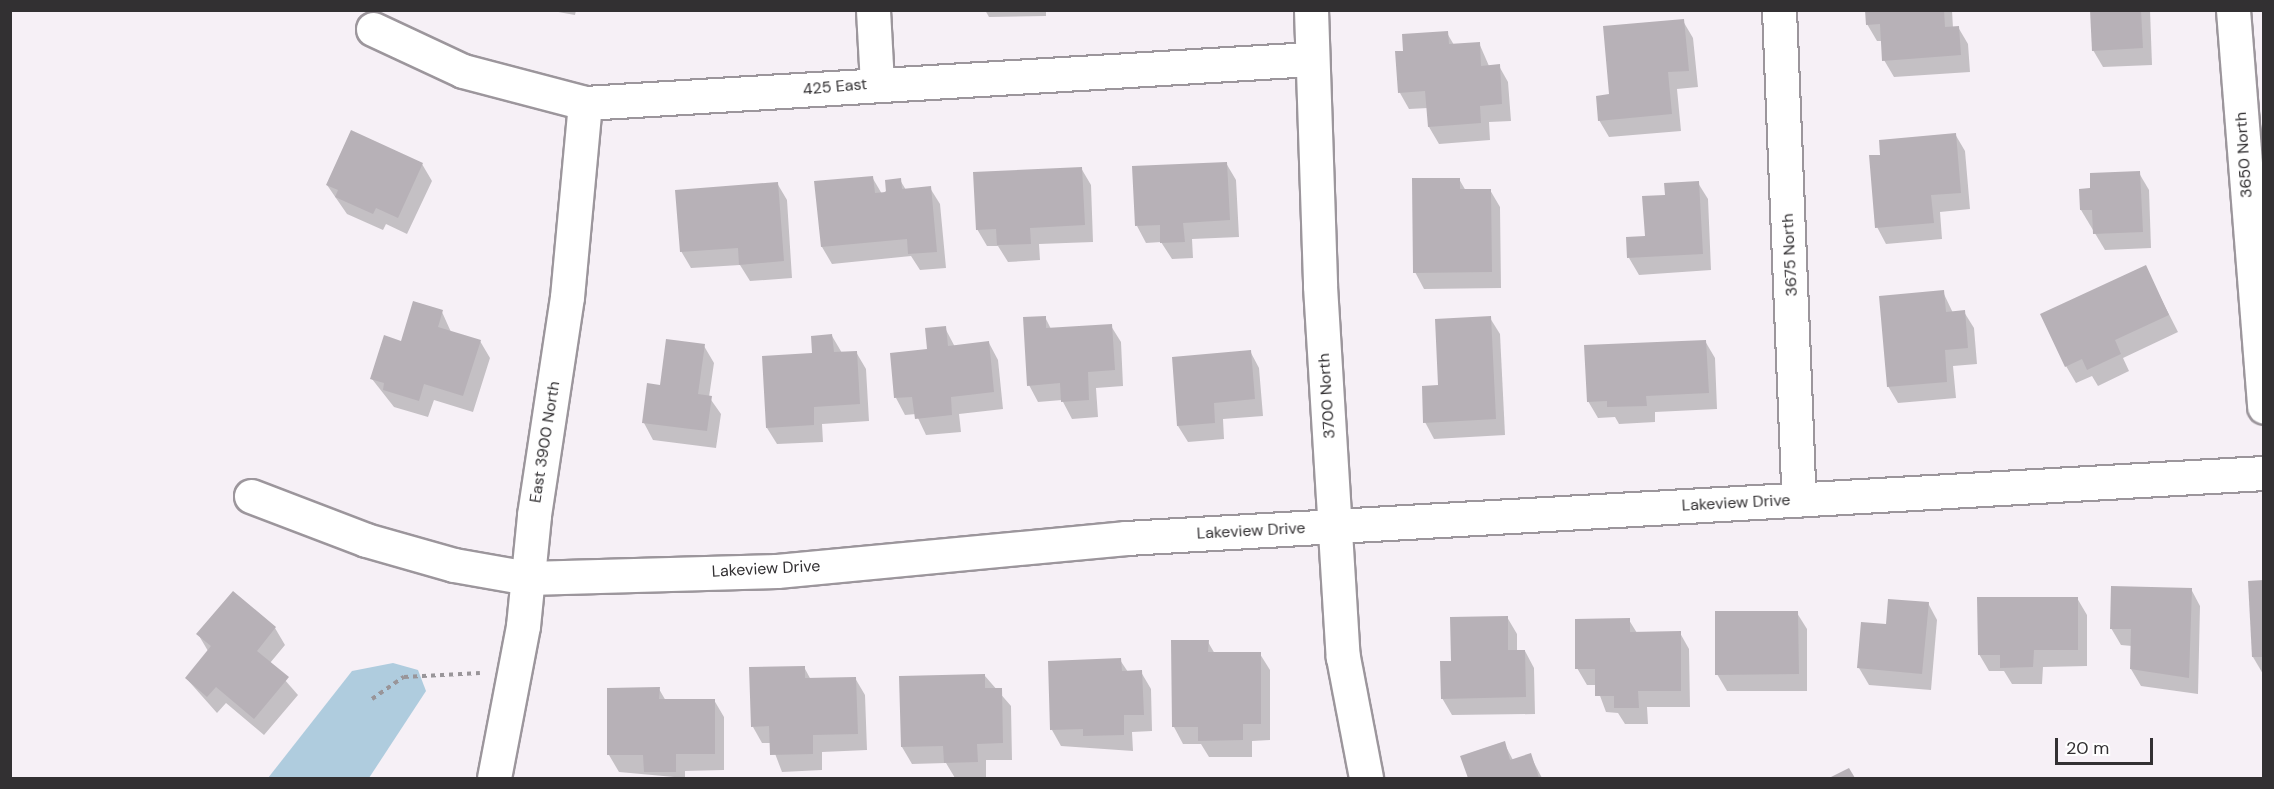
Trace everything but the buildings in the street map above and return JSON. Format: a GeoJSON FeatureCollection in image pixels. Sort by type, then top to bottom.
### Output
{"type":"FeatureCollection","features":[{"type":"Feature","properties":{"kind":"street"},"geometry":{"type":"LineString","coordinates":[[873,10],[877,83]]}},
{"type":"Feature","properties":{"kind":"street","name":"3700 North"},"geometry":{"type":"LineString","coordinates":[[1311,10],[1311,59],[1343,657],[1366,778]]}},
{"type":"Feature","properties":{"kind":"street","name":"3675 North"},"geometry":{"type":"LineString","coordinates":[[1779,10],[1799,500]]}},
{"type":"Feature","properties":{"kind":"street","name":"3650 North"},"geometry":{"type":"LineString","coordinates":[[2233,10],[2264,407]]}},
{"type":"Feature","properties":{"kind":"street","name":"425 East"},"geometry":{"type":"LineString","coordinates":[[372,29],[463,71],[585,103],[877,83],[1311,59]]}},
{"type":"Feature","properties":{"kind":"street","name":"East 3900 North"},"geometry":{"type":"LineString","coordinates":[[494,778],[513,681],[575,241],[585,103]]}},
{"type":"Feature","properties":{"kind":"street","name":"Lakeview Drive"},"geometry":{"type":"LineString","coordinates":[[251,496],[366,540],[454,565],[528,578],[777,571],[1126,538],[2264,473]]}},
{"type":"Feature","properties":{"kind":"path"},"geometry":{"type":"LineString","coordinates":[[372,699],[404,677],[479,673],[513,681]]}},
{"type":"Feature","properties":{"kind":"water"},"geometry":{"type":"Polygon","coordinates":[[[393,663],[418,670],[426,691],[369,778],[268,778],[352,671],[393,663]]]}}]}
